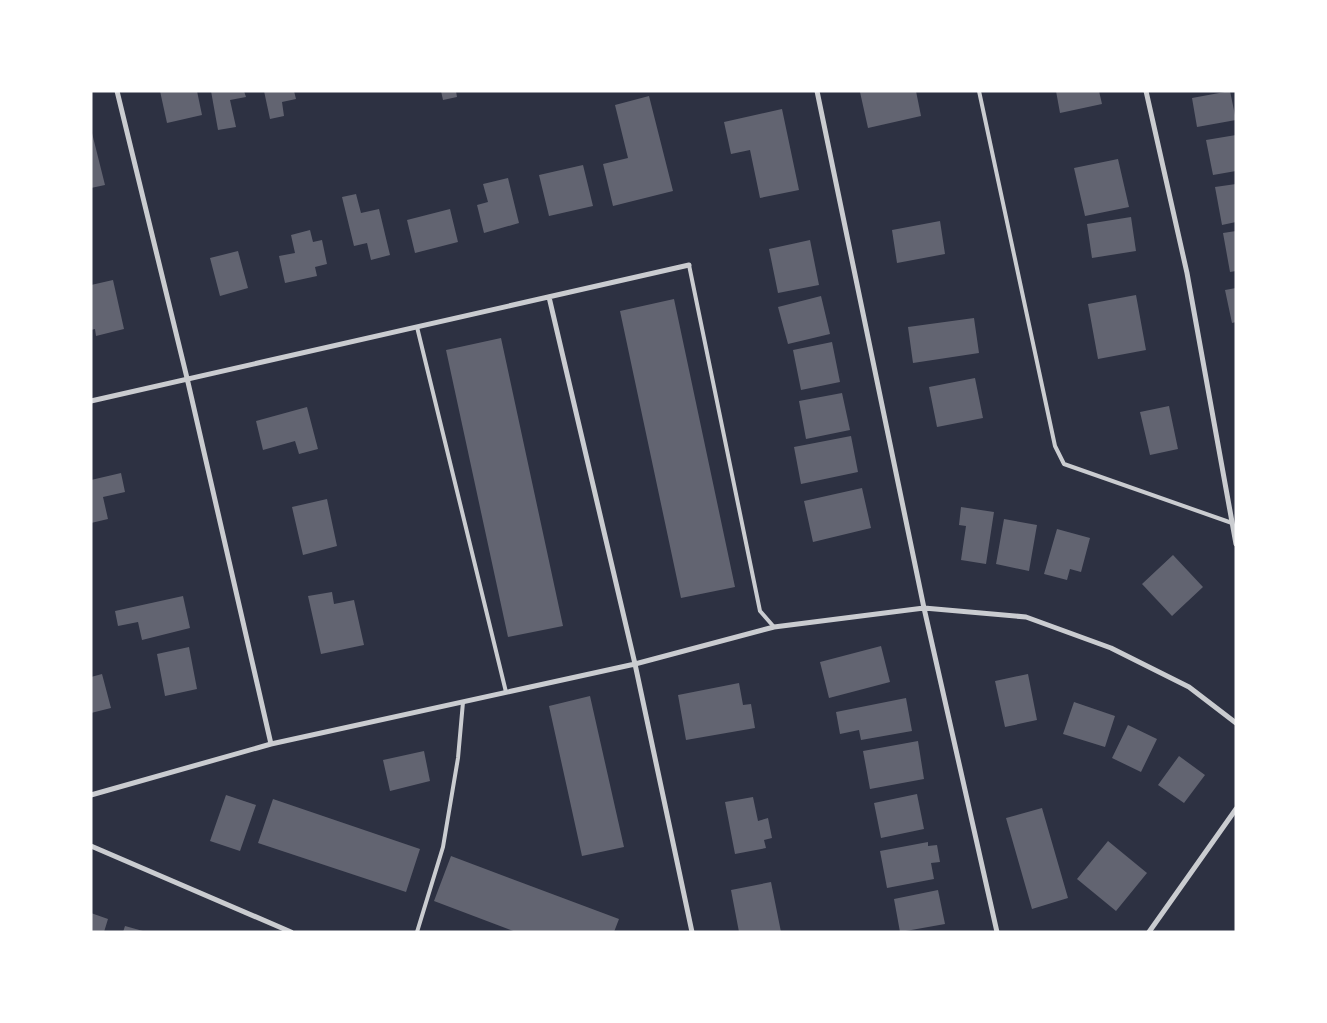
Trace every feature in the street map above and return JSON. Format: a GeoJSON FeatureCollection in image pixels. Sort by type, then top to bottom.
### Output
{"type":"FeatureCollection","features":[{"type":"Feature","properties":{"kind":"street"},"geometry":{"type":"LineString","coordinates":[[117,91],[188,378],[271,744]]}},
{"type":"Feature","properties":{"kind":"street"},"geometry":{"type":"LineString","coordinates":[[817,91],[924,608],[997,932]]}},
{"type":"Feature","properties":{"kind":"street"},"geometry":{"type":"LineString","coordinates":[[1146,91],[1187,273],[1236,544]]}},
{"type":"Feature","properties":{"kind":"street"},"geometry":{"type":"LineString","coordinates":[[91,401],[689,265]]}},
{"type":"Feature","properties":{"kind":"street"},"geometry":{"type":"LineString","coordinates":[[549,297],[635,664],[692,932]]}},
{"type":"Feature","properties":{"kind":"street"},"geometry":{"type":"LineString","coordinates":[[91,795],[271,744],[635,664],[774,627],[924,608],[1026,617],[1101,644],[1189,688],[1236,723]]}},
{"type":"Feature","properties":{"kind":"street"},"geometry":{"type":"LineString","coordinates":[[1149,932],[1236,809]]}},
{"type":"Feature","properties":{"kind":"street"},"geometry":{"type":"LineString","coordinates":[[91,846],[291,932]]}},
{"type":"Feature","properties":{"kind":"lane"},"geometry":{"type":"LineString","coordinates":[[980,91],[1055,446],[1064,464],[1232,523]]}},
{"type":"Feature","properties":{"kind":"lane"},"geometry":{"type":"LineString","coordinates":[[689,265],[760,611],[774,627]]}},
{"type":"Feature","properties":{"kind":"lane"},"geometry":{"type":"LineString","coordinates":[[417,326],[506,692]]}},
{"type":"Feature","properties":{"kind":"lane"},"geometry":{"type":"LineString","coordinates":[[417,932],[443,847],[458,758],[463,702]]}},
{"type":"Feature","properties":{"kind":"building"},"geometry":{"type":"Polygon","coordinates":[[[160,91],[197,91],[202,115],[167,123],[160,91]]]}},
{"type":"Feature","properties":{"kind":"building"},"geometry":{"type":"Polygon","coordinates":[[[211,91],[244,91],[246,97],[230,100],[236,127],[218,130],[211,91]]]}},
{"type":"Feature","properties":{"kind":"building"},"geometry":{"type":"Polygon","coordinates":[[[264,91],[294,91],[296,99],[282,102],[284,116],[270,119],[264,91]]]}},
{"type":"Feature","properties":{"kind":"building"},"geometry":{"type":"Polygon","coordinates":[[[441,91],[456,91],[457,97],[443,100],[441,91]]]}},
{"type":"Feature","properties":{"kind":"building"},"geometry":{"type":"Polygon","coordinates":[[[916,91],[921,116],[868,128],[860,92],[916,91]]]}},
{"type":"Feature","properties":{"kind":"building"},"geometry":{"type":"Polygon","coordinates":[[[1056,91],[1099,91],[1102,104],[1060,113],[1056,91]]]}},
{"type":"Feature","properties":{"kind":"building"},"geometry":{"type":"Polygon","coordinates":[[[1230,91],[1236,120],[1197,127],[1192,98],[1230,91]]]}},
{"type":"Feature","properties":{"kind":"building"},"geometry":{"type":"Polygon","coordinates":[[[649,96],[673,191],[613,206],[603,164],[628,158],[615,105],[649,96]]]}},
{"type":"Feature","properties":{"kind":"building"},"geometry":{"type":"Polygon","coordinates":[[[782,109],[799,190],[760,198],[750,150],[731,154],[724,122],[782,109]]]}},
{"type":"Feature","properties":{"kind":"building"},"geometry":{"type":"Polygon","coordinates":[[[91,129],[105,185],[91,188],[91,129]]]}},
{"type":"Feature","properties":{"kind":"building"},"geometry":{"type":"Polygon","coordinates":[[[1236,135],[1236,171],[1213,175],[1206,140],[1236,135]]]}},
{"type":"Feature","properties":{"kind":"building"},"geometry":{"type":"Polygon","coordinates":[[[1118,159],[1129,207],[1085,216],[1074,168],[1118,159]]]}},
{"type":"Feature","properties":{"kind":"building"},"geometry":{"type":"Polygon","coordinates":[[[583,165],[593,206],[549,216],[539,175],[583,165]]]}},
{"type":"Feature","properties":{"kind":"building"},"geometry":{"type":"Polygon","coordinates":[[[508,178],[519,223],[484,233],[477,205],[488,202],[483,184],[508,178]]]}},
{"type":"Feature","properties":{"kind":"building"},"geometry":{"type":"Polygon","coordinates":[[[1236,184],[1236,222],[1222,225],[1215,187],[1236,184]]]}},
{"type":"Feature","properties":{"kind":"building"},"geometry":{"type":"Polygon","coordinates":[[[356,194],[361,213],[379,209],[390,255],[371,260],[367,243],[354,246],[342,197],[356,194]]]}},
{"type":"Feature","properties":{"kind":"building"},"geometry":{"type":"Polygon","coordinates":[[[450,209],[458,242],[415,253],[407,220],[450,209]]]}},
{"type":"Feature","properties":{"kind":"building"},"geometry":{"type":"Polygon","coordinates":[[[1131,217],[1136,251],[1092,258],[1087,224],[1131,217]]]}},
{"type":"Feature","properties":{"kind":"building"},"geometry":{"type":"Polygon","coordinates":[[[940,221],[945,254],[897,263],[892,230],[940,221]]]}},
{"type":"Feature","properties":{"kind":"building"},"geometry":{"type":"Polygon","coordinates":[[[310,230],[313,242],[322,240],[327,264],[315,267],[317,276],[285,283],[279,256],[295,253],[291,235],[310,230]]]}},
{"type":"Feature","properties":{"kind":"building"},"geometry":{"type":"Polygon","coordinates":[[[1236,231],[1236,271],[1230,272],[1223,233],[1236,231]]]}},
{"type":"Feature","properties":{"kind":"building"},"geometry":{"type":"Polygon","coordinates":[[[810,240],[819,285],[778,293],[769,249],[810,240]]]}},
{"type":"Feature","properties":{"kind":"building"},"geometry":{"type":"Polygon","coordinates":[[[238,251],[248,288],[220,296],[210,258],[238,251]]]}},
{"type":"Feature","properties":{"kind":"building"},"geometry":{"type":"Polygon","coordinates":[[[113,280],[124,329],[96,336],[95,329],[91,330],[91,285],[113,280]]]}},
{"type":"Feature","properties":{"kind":"building"},"geometry":{"type":"Polygon","coordinates":[[[1236,288],[1236,322],[1232,323],[1225,290],[1236,288]]]}},
{"type":"Feature","properties":{"kind":"building"},"geometry":{"type":"Polygon","coordinates":[[[1136,295],[1146,350],[1098,359],[1088,304],[1136,295]]]}},
{"type":"Feature","properties":{"kind":"building"},"geometry":{"type":"Polygon","coordinates":[[[821,296],[830,334],[788,344],[778,307],[821,296]]]}},
{"type":"Feature","properties":{"kind":"building"},"geometry":{"type":"Polygon","coordinates":[[[674,299],[735,587],[681,598],[620,311],[674,299]]]}},
{"type":"Feature","properties":{"kind":"building"},"geometry":{"type":"Polygon","coordinates":[[[974,318],[979,353],[913,363],[908,327],[974,318]]]}},
{"type":"Feature","properties":{"kind":"building"},"geometry":{"type":"Polygon","coordinates":[[[501,338],[563,626],[508,637],[446,350],[501,338]]]}},
{"type":"Feature","properties":{"kind":"building"},"geometry":{"type":"Polygon","coordinates":[[[832,342],[840,382],[801,390],[793,350],[832,342]]]}},
{"type":"Feature","properties":{"kind":"building"},"geometry":{"type":"Polygon","coordinates":[[[975,378],[983,418],[937,427],[929,387],[975,378]]]}},
{"type":"Feature","properties":{"kind":"building"},"geometry":{"type":"Polygon","coordinates":[[[842,393],[850,430],[806,439],[799,401],[842,393]]]}},
{"type":"Feature","properties":{"kind":"building"},"geometry":{"type":"Polygon","coordinates":[[[1169,406],[1178,449],[1150,455],[1140,412],[1169,406]]]}},
{"type":"Feature","properties":{"kind":"building"},"geometry":{"type":"Polygon","coordinates":[[[307,407],[318,449],[299,454],[295,441],[263,450],[256,421],[307,407]]]}},
{"type":"Feature","properties":{"kind":"building"},"geometry":{"type":"Polygon","coordinates":[[[851,436],[858,472],[801,484],[794,447],[851,436]]]}},
{"type":"Feature","properties":{"kind":"building"},"geometry":{"type":"Polygon","coordinates":[[[121,473],[125,492],[103,497],[108,519],[91,523],[91,480],[121,473]]]}},
{"type":"Feature","properties":{"kind":"building"},"geometry":{"type":"Polygon","coordinates":[[[862,488],[871,528],[813,542],[804,501],[862,488]]]}},
{"type":"Feature","properties":{"kind":"building"},"geometry":{"type":"Polygon","coordinates":[[[327,499],[337,546],[303,555],[292,507],[327,499]]]}},
{"type":"Feature","properties":{"kind":"building"},"geometry":{"type":"Polygon","coordinates":[[[961,507],[994,512],[986,564],[961,560],[966,526],[959,525],[961,507]]]}},
{"type":"Feature","properties":{"kind":"building"},"geometry":{"type":"Polygon","coordinates":[[[1004,519],[1037,525],[1029,571],[996,564],[1004,519]]]}},
{"type":"Feature","properties":{"kind":"building"},"geometry":{"type":"Polygon","coordinates":[[[1057,529],[1090,538],[1081,572],[1070,569],[1067,580],[1044,574],[1057,529]]]}},
{"type":"Feature","properties":{"kind":"building"},"geometry":{"type":"Polygon","coordinates":[[[1173,555],[1203,587],[1172,616],[1142,584],[1173,555]]]}},
{"type":"Feature","properties":{"kind":"building"},"geometry":{"type":"Polygon","coordinates":[[[332,592],[334,604],[354,600],[364,645],[321,654],[308,596],[332,592]]]}},
{"type":"Feature","properties":{"kind":"building"},"geometry":{"type":"Polygon","coordinates":[[[183,596],[190,628],[142,640],[138,622],[118,626],[115,611],[183,596]]]}},
{"type":"Feature","properties":{"kind":"building"},"geometry":{"type":"Polygon","coordinates":[[[881,646],[890,682],[829,698],[820,662],[881,646]]]}},
{"type":"Feature","properties":{"kind":"building"},"geometry":{"type":"Polygon","coordinates":[[[189,647],[197,689],[165,696],[157,654],[189,647]]]}},
{"type":"Feature","properties":{"kind":"building"},"geometry":{"type":"Polygon","coordinates":[[[102,674],[111,708],[91,713],[91,677],[102,674]]]}},
{"type":"Feature","properties":{"kind":"building"},"geometry":{"type":"Polygon","coordinates":[[[1028,674],[1037,720],[1005,727],[995,681],[1028,674]]]}},
{"type":"Feature","properties":{"kind":"building"},"geometry":{"type":"Polygon","coordinates":[[[739,683],[743,705],[751,704],[755,728],[686,740],[678,695],[739,683]]]}},
{"type":"Feature","properties":{"kind":"building"},"geometry":{"type":"Polygon","coordinates":[[[590,696],[624,847],[582,856],[549,706],[590,696]]]}},
{"type":"Feature","properties":{"kind":"building"},"geometry":{"type":"Polygon","coordinates":[[[906,698],[912,731],[861,740],[859,730],[840,734],[836,712],[906,698]]]}},
{"type":"Feature","properties":{"kind":"building"},"geometry":{"type":"Polygon","coordinates":[[[1074,702],[1115,716],[1105,747],[1063,734],[1074,702]]]}},
{"type":"Feature","properties":{"kind":"building"},"geometry":{"type":"Polygon","coordinates":[[[1128,725],[1157,739],[1141,772],[1112,758],[1128,725]]]}},
{"type":"Feature","properties":{"kind":"building"},"geometry":{"type":"Polygon","coordinates":[[[918,741],[924,779],[870,789],[863,751],[918,741]]]}},
{"type":"Feature","properties":{"kind":"building"},"geometry":{"type":"Polygon","coordinates":[[[424,751],[430,781],[390,791],[383,760],[424,751]]]}},
{"type":"Feature","properties":{"kind":"building"},"geometry":{"type":"Polygon","coordinates":[[[1179,756],[1205,775],[1184,803],[1158,785],[1179,756]]]}},
{"type":"Feature","properties":{"kind":"building"},"geometry":{"type":"Polygon","coordinates":[[[917,794],[924,829],[881,838],[874,803],[917,794]]]}},
{"type":"Feature","properties":{"kind":"building"},"geometry":{"type":"Polygon","coordinates":[[[226,795],[256,805],[240,851],[210,841],[226,795]]]}},
{"type":"Feature","properties":{"kind":"building"},"geometry":{"type":"Polygon","coordinates":[[[753,797],[758,821],[768,818],[772,838],[764,840],[766,848],[735,854],[725,802],[753,797]]]}},
{"type":"Feature","properties":{"kind":"building"},"geometry":{"type":"Polygon","coordinates":[[[273,799],[420,849],[406,892],[258,843],[273,799]]]}},
{"type":"Feature","properties":{"kind":"building"},"geometry":{"type":"Polygon","coordinates":[[[1042,808],[1068,898],[1032,909],[1006,818],[1042,808]]]}},
{"type":"Feature","properties":{"kind":"building"},"geometry":{"type":"Polygon","coordinates":[[[1108,841],[1147,873],[1116,911],[1077,879],[1108,841]]]}},
{"type":"Feature","properties":{"kind":"building"},"geometry":{"type":"Polygon","coordinates":[[[928,842],[928,846],[937,845],[940,862],[931,863],[934,879],[887,888],[880,851],[928,842]]]}},
{"type":"Feature","properties":{"kind":"building"},"geometry":{"type":"Polygon","coordinates":[[[451,856],[619,919],[614,932],[516,932],[434,901],[451,856]]]}},
{"type":"Feature","properties":{"kind":"building"},"geometry":{"type":"Polygon","coordinates":[[[771,882],[781,932],[739,932],[731,890],[771,882]]]}},
{"type":"Feature","properties":{"kind":"building"},"geometry":{"type":"Polygon","coordinates":[[[938,890],[945,924],[900,932],[894,899],[938,890]]]}},
{"type":"Feature","properties":{"kind":"building"},"geometry":{"type":"Polygon","coordinates":[[[91,913],[108,919],[104,932],[91,932],[91,913]]]}},
{"type":"Feature","properties":{"kind":"building"},"geometry":{"type":"Polygon","coordinates":[[[125,926],[143,931],[143,932],[123,932],[125,926]]]}}]}
